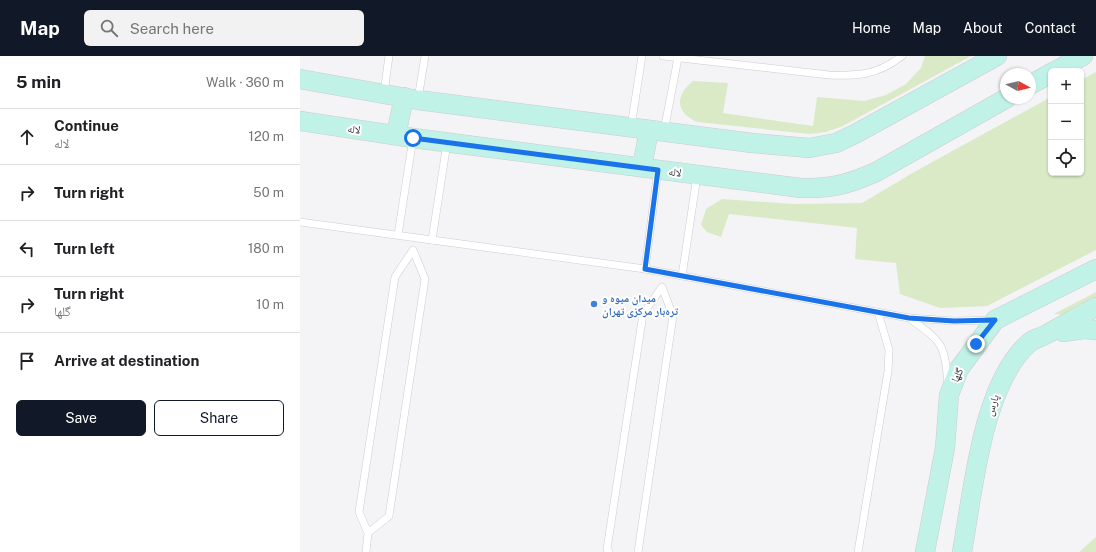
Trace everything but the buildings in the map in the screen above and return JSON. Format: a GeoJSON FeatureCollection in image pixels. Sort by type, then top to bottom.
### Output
{"type":"FeatureCollection","features":[{"type":"Feature","properties":{"kind":"street"},"geometry":{"type":"LineString","coordinates":[[300,79],[411,98],[648,130],[752,143],[809,148],[836,143],[997,56]]}},
{"type":"Feature","properties":{"kind":"street"},"geometry":{"type":"LineString","coordinates":[[1036,82],[1048,75]]}},
{"type":"Feature","properties":{"kind":"street"},"geometry":{"type":"LineString","coordinates":[[404,136],[411,98]]}},
{"type":"Feature","properties":{"kind":"street","name":"لاله"},"geometry":{"type":"LineString","coordinates":[[300,121],[447,142],[650,168],[697,176],[802,188],[836,187],[876,172],[1000,102]]}},
{"type":"Feature","properties":{"kind":"street"},"geometry":{"type":"LineString","coordinates":[[648,130],[650,168]]}},
{"type":"Feature","properties":{"kind":"street","name":"گلها"},"geometry":{"type":"LineString","coordinates":[[925,552],[946,448],[949,395],[958,369],[995,320],[1096,269]]}},
{"type":"Feature","properties":{"kind":"street","name":"پارس"},"geometry":{"type":"LineString","coordinates":[[962,552],[978,464],[991,405],[1015,356],[1030,342],[1096,307]]}},
{"type":"Feature","properties":{"kind":"street"},"geometry":{"type":"LineString","coordinates":[[1063,332],[1096,330]]}},
{"type":"Feature","properties":{"kind":"lane"},"geometry":{"type":"LineString","coordinates":[[384,94],[389,56]]}},
{"type":"Feature","properties":{"kind":"lane"},"geometry":{"type":"LineString","coordinates":[[411,98],[425,56]]}},
{"type":"Feature","properties":{"kind":"lane"},"geometry":{"type":"LineString","coordinates":[[642,56],[648,130]]}},
{"type":"Feature","properties":{"kind":"lane"},"geometry":{"type":"LineString","coordinates":[[663,56],[829,75],[854,76],[872,73],[890,65],[902,56]]}},
{"type":"Feature","properties":{"kind":"lane"},"geometry":{"type":"LineString","coordinates":[[648,130],[678,58]]}},
{"type":"Feature","properties":{"kind":"lane"},"geometry":{"type":"LineString","coordinates":[[398,235],[404,136]]}},
{"type":"Feature","properties":{"kind":"lane"},"geometry":{"type":"LineString","coordinates":[[432,240],[447,142]]}},
{"type":"Feature","properties":{"kind":"lane"},"geometry":{"type":"LineString","coordinates":[[645,269],[650,168]]}},
{"type":"Feature","properties":{"kind":"lane"},"geometry":{"type":"LineString","coordinates":[[682,276],[697,176]]}},
{"type":"Feature","properties":{"kind":"lane"},"geometry":{"type":"LineString","coordinates":[[300,222],[645,269],[909,318],[954,321],[995,320]]}},
{"type":"Feature","properties":{"kind":"lane"},"geometry":{"type":"LineString","coordinates":[[368,533],[389,516],[425,279],[413,250],[414,237]]}},
{"type":"Feature","properties":{"kind":"lane"},"geometry":{"type":"LineString","coordinates":[[366,552],[368,533],[358,512],[395,278],[413,250]]}},
{"type":"Feature","properties":{"kind":"lane"},"geometry":{"type":"LineString","coordinates":[[638,552],[673,316],[662,287],[662,273]]}},
{"type":"Feature","properties":{"kind":"lane"},"geometry":{"type":"LineString","coordinates":[[609,552],[607,549],[643,314],[662,287]]}},
{"type":"Feature","properties":{"kind":"lane"},"geometry":{"type":"LineString","coordinates":[[858,552],[888,371],[890,350],[878,312]]}},
{"type":"Feature","properties":{"kind":"lane"},"geometry":{"type":"LineString","coordinates":[[909,318],[936,338],[945,355],[949,395]]}},
{"type":"Feature","properties":{"kind":"green space"},"geometry":{"type":"Polygon","coordinates":[[[925,56],[971,56],[843,126],[826,132],[810,134],[697,122],[690,118],[681,109],[680,103],[683,92],[693,81],[728,83],[723,113],[813,126],[817,97],[864,101],[886,95],[906,84],[921,68],[925,56]]]}},
{"type":"Feature","properties":{"kind":"green space"},"geometry":{"type":"Polygon","coordinates":[[[1096,72],[1096,250],[987,306],[940,308],[900,294],[896,263],[855,259],[857,228],[729,214],[721,237],[707,232],[701,225],[706,209],[722,199],[793,204],[862,203],[916,171],[1048,99],[1048,176],[1084,176],[1084,78],[1096,72]]]}},
{"type":"Feature","properties":{"kind":"green space"},"geometry":{"type":"Polygon","coordinates":[[[1096,292],[1096,318],[1054,314],[1096,292]]]}},
{"type":"Feature","properties":{"kind":"green space"},"geometry":{"type":"Polygon","coordinates":[[[1096,537],[1096,552],[1079,552],[1096,537]]]}},
{"type":"Feature","properties":{"kind":"place","name":"میدان میوه و تره‌بار مرکزی تهران"},"geometry":{"type":"Point","coordinates":[594,304]}},
{"type":"Feature","properties":{"kind":"route"},"geometry":{"type":"LineString","coordinates":[[413,138],[658,170],[645,269],[909,318],[967,322],[995,320],[976,344]]}}]}
